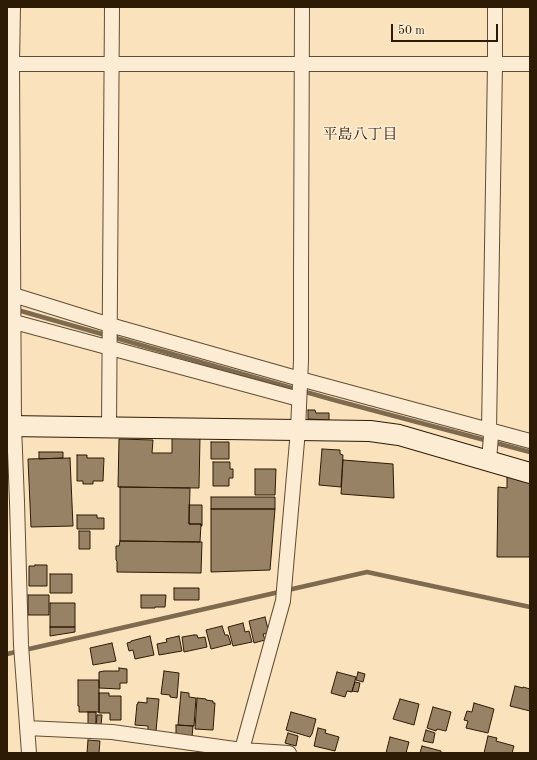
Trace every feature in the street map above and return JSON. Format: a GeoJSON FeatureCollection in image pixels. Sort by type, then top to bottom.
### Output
{"type":"FeatureCollection","features":[{"type":"Feature","properties":{"kind":"street"},"geometry":{"type":"LineString","coordinates":[[13,7],[10,64],[10,426],[12,502],[29,753]]}},
{"type":"Feature","properties":{"kind":"street"},"geometry":{"type":"LineString","coordinates":[[109,428],[112,7]]}},
{"type":"Feature","properties":{"kind":"street"},"geometry":{"type":"LineString","coordinates":[[241,752],[283,601],[298,430],[301,360],[300,278],[302,7]]}},
{"type":"Feature","properties":{"kind":"street"},"geometry":{"type":"LineString","coordinates":[[490,456],[495,7]]}},
{"type":"Feature","properties":{"kind":"street"},"geometry":{"type":"LineString","coordinates":[[10,64],[530,64]]}},
{"type":"Feature","properties":{"kind":"street"},"geometry":{"type":"LineString","coordinates":[[11,297],[110,336],[300,390],[530,441]]}},
{"type":"Feature","properties":{"kind":"street"},"geometry":{"type":"LineString","coordinates":[[11,320],[110,336],[300,390]]}},
{"type":"Feature","properties":{"kind":"street"},"geometry":{"type":"LineString","coordinates":[[10,426],[370,431],[399,435],[490,456],[530,473]]}},
{"type":"Feature","properties":{"kind":"street"},"geometry":{"type":"LineString","coordinates":[[27,728],[112,732],[241,752],[289,753]]}},
{"type":"Feature","properties":{"kind":"building"},"geometry":{"type":"Polygon","coordinates":[[[308,410],[315,410],[316,413],[329,413],[329,420],[308,419],[308,410]]]}},
{"type":"Feature","properties":{"kind":"building"},"geometry":{"type":"Polygon","coordinates":[[[172,437],[200,437],[199,488],[118,487],[119,439],[153,440],[152,453],[172,453],[172,437]]]}},
{"type":"Feature","properties":{"kind":"building"},"geometry":{"type":"Polygon","coordinates":[[[211,442],[229,442],[229,459],[211,459],[211,442]]]}},
{"type":"Feature","properties":{"kind":"building"},"geometry":{"type":"Polygon","coordinates":[[[322,449],[340,450],[340,454],[343,455],[341,487],[319,485],[322,449]]]}},
{"type":"Feature","properties":{"kind":"building"},"geometry":{"type":"Polygon","coordinates":[[[39,452],[63,452],[63,458],[39,459],[39,452]]]}},
{"type":"Feature","properties":{"kind":"building"},"geometry":{"type":"Polygon","coordinates":[[[77,455],[87,455],[87,458],[104,458],[103,481],[93,481],[93,484],[83,484],[83,481],[77,481],[77,455]]]}},
{"type":"Feature","properties":{"kind":"building"},"geometry":{"type":"Polygon","coordinates":[[[70,458],[73,526],[31,527],[28,459],[70,458]]]}},
{"type":"Feature","properties":{"kind":"building"},"geometry":{"type":"Polygon","coordinates":[[[343,460],[393,464],[394,498],[341,494],[343,460]]]}},
{"type":"Feature","properties":{"kind":"building"},"geometry":{"type":"Polygon","coordinates":[[[213,462],[230,462],[230,469],[233,469],[233,478],[229,478],[229,486],[213,486],[213,462]]]}},
{"type":"Feature","properties":{"kind":"building"},"geometry":{"type":"Polygon","coordinates":[[[255,469],[276,469],[275,495],[255,495],[255,469]]]}},
{"type":"Feature","properties":{"kind":"building"},"geometry":{"type":"Polygon","coordinates":[[[507,477],[530,479],[530,557],[497,557],[498,487],[507,488],[507,477]]]}},
{"type":"Feature","properties":{"kind":"building"},"geometry":{"type":"Polygon","coordinates":[[[120,487],[190,488],[189,524],[201,524],[200,542],[120,541],[120,487]]]}},
{"type":"Feature","properties":{"kind":"building"},"geometry":{"type":"Polygon","coordinates":[[[211,497],[275,497],[275,509],[211,509],[211,497]]]}},
{"type":"Feature","properties":{"kind":"building"},"geometry":{"type":"Polygon","coordinates":[[[189,505],[202,505],[202,526],[201,524],[189,524],[189,505]]]}},
{"type":"Feature","properties":{"kind":"building"},"geometry":{"type":"Polygon","coordinates":[[[211,509],[275,509],[270,570],[211,572],[211,509]]]}},
{"type":"Feature","properties":{"kind":"building"},"geometry":{"type":"Polygon","coordinates":[[[77,515],[97,515],[97,518],[104,518],[104,529],[77,529],[77,515]]]}},
{"type":"Feature","properties":{"kind":"building"},"geometry":{"type":"Polygon","coordinates":[[[79,531],[90,531],[90,549],[79,549],[79,531]]]}},
{"type":"Feature","properties":{"kind":"building"},"geometry":{"type":"Polygon","coordinates":[[[120,541],[202,542],[201,573],[117,572],[116,546],[119,546],[120,541]]]}},
{"type":"Feature","properties":{"kind":"building"},"geometry":{"type":"Polygon","coordinates":[[[47,565],[47,586],[29,586],[29,566],[47,565]]]}},
{"type":"Feature","properties":{"kind":"building"},"geometry":{"type":"Polygon","coordinates":[[[50,574],[72,574],[72,593],[50,593],[50,574]]]}},
{"type":"Feature","properties":{"kind":"building"},"geometry":{"type":"Polygon","coordinates":[[[174,588],[199,588],[199,600],[174,600],[174,588]]]}},
{"type":"Feature","properties":{"kind":"building"},"geometry":{"type":"Polygon","coordinates":[[[28,595],[49,595],[49,615],[28,615],[28,595]]]}},
{"type":"Feature","properties":{"kind":"building"},"geometry":{"type":"Polygon","coordinates":[[[141,595],[166,595],[165,607],[141,608],[141,595]]]}},
{"type":"Feature","properties":{"kind":"building"},"geometry":{"type":"Polygon","coordinates":[[[50,603],[75,603],[75,627],[50,627],[50,603]]]}},
{"type":"Feature","properties":{"kind":"building"},"geometry":{"type":"Polygon","coordinates":[[[265,617],[269,633],[263,634],[265,640],[254,643],[249,621],[265,617]]]}},
{"type":"Feature","properties":{"kind":"building"},"geometry":{"type":"Polygon","coordinates":[[[243,623],[245,632],[249,631],[252,642],[233,646],[228,627],[243,623]]]}},
{"type":"Feature","properties":{"kind":"building"},"geometry":{"type":"Polygon","coordinates":[[[222,626],[225,635],[228,635],[231,644],[211,649],[206,630],[222,626]]]}},
{"type":"Feature","properties":{"kind":"building"},"geometry":{"type":"Polygon","coordinates":[[[50,627],[75,627],[75,632],[50,636],[50,627]]]}},
{"type":"Feature","properties":{"kind":"building"},"geometry":{"type":"Polygon","coordinates":[[[197,635],[198,638],[205,637],[207,647],[184,652],[182,637],[197,635]]]}},
{"type":"Feature","properties":{"kind":"building"},"geometry":{"type":"Polygon","coordinates":[[[150,636],[154,655],[135,659],[133,650],[129,651],[127,643],[150,636]]]}},
{"type":"Feature","properties":{"kind":"building"},"geometry":{"type":"Polygon","coordinates":[[[179,636],[182,651],[159,655],[157,644],[167,642],[166,639],[179,636]]]}},
{"type":"Feature","properties":{"kind":"building"},"geometry":{"type":"Polygon","coordinates":[[[112,643],[116,661],[93,665],[90,648],[112,643]]]}},
{"type":"Feature","properties":{"kind":"building"},"geometry":{"type":"Polygon","coordinates":[[[119,668],[127,669],[127,683],[120,683],[120,689],[99,688],[99,672],[119,671],[119,668]]]}},
{"type":"Feature","properties":{"kind":"building"},"geometry":{"type":"Polygon","coordinates":[[[164,671],[179,673],[177,698],[170,697],[170,695],[161,694],[164,671]]]}},
{"type":"Feature","properties":{"kind":"building"},"geometry":{"type":"Polygon","coordinates":[[[337,672],[356,677],[352,692],[347,691],[345,697],[331,693],[337,672]]]}},
{"type":"Feature","properties":{"kind":"building"},"geometry":{"type":"Polygon","coordinates":[[[358,672],[365,674],[363,682],[356,680],[358,672]]]}},
{"type":"Feature","properties":{"kind":"building"},"geometry":{"type":"Polygon","coordinates":[[[78,680],[99,680],[99,712],[79,712],[78,680]]]}},
{"type":"Feature","properties":{"kind":"building"},"geometry":{"type":"Polygon","coordinates":[[[355,682],[360,683],[358,692],[352,691],[355,682]]]}},
{"type":"Feature","properties":{"kind":"building"},"geometry":{"type":"Polygon","coordinates":[[[515,686],[530,689],[530,711],[510,706],[515,686]]]}},
{"type":"Feature","properties":{"kind":"building"},"geometry":{"type":"Polygon","coordinates":[[[181,692],[189,693],[189,697],[196,698],[194,726],[178,725],[181,692]]]}},
{"type":"Feature","properties":{"kind":"building"},"geometry":{"type":"Polygon","coordinates":[[[99,693],[109,693],[109,696],[121,696],[121,720],[110,720],[110,713],[99,713],[99,693]]]}},
{"type":"Feature","properties":{"kind":"building"},"geometry":{"type":"Polygon","coordinates":[[[147,698],[159,699],[156,731],[148,730],[148,726],[135,725],[137,704],[138,702],[147,703],[147,698]]]}},
{"type":"Feature","properties":{"kind":"building"},"geometry":{"type":"Polygon","coordinates":[[[197,698],[206,699],[215,703],[213,730],[195,729],[197,698]]]}},
{"type":"Feature","properties":{"kind":"building"},"geometry":{"type":"Polygon","coordinates":[[[400,699],[419,704],[414,725],[393,719],[400,699]]]}},
{"type":"Feature","properties":{"kind":"building"},"geometry":{"type":"Polygon","coordinates":[[[474,703],[494,709],[488,733],[466,728],[468,721],[464,720],[467,711],[472,712],[474,703]]]}},
{"type":"Feature","properties":{"kind":"building"},"geometry":{"type":"Polygon","coordinates":[[[433,707],[451,712],[446,731],[437,729],[436,731],[427,728],[433,707]]]}},
{"type":"Feature","properties":{"kind":"building"},"geometry":{"type":"Polygon","coordinates":[[[88,712],[96,712],[96,724],[88,724],[88,712]]]}},
{"type":"Feature","properties":{"kind":"building"},"geometry":{"type":"Polygon","coordinates":[[[291,712],[316,719],[310,737],[286,730],[291,712]]]}},
{"type":"Feature","properties":{"kind":"building"},"geometry":{"type":"Polygon","coordinates":[[[97,715],[102,715],[101,725],[96,725],[97,715]]]}},
{"type":"Feature","properties":{"kind":"building"},"geometry":{"type":"Polygon","coordinates":[[[176,725],[193,726],[192,737],[176,736],[176,725]]]}},
{"type":"Feature","properties":{"kind":"building"},"geometry":{"type":"Polygon","coordinates":[[[318,728],[326,730],[325,733],[339,737],[335,751],[314,746],[318,728]]]}},
{"type":"Feature","properties":{"kind":"building"},"geometry":{"type":"Polygon","coordinates":[[[426,730],[435,733],[433,743],[423,741],[426,730]]]}},
{"type":"Feature","properties":{"kind":"building"},"geometry":{"type":"Polygon","coordinates":[[[288,733],[298,736],[296,746],[285,743],[288,733]]]}},
{"type":"Feature","properties":{"kind":"building"},"geometry":{"type":"Polygon","coordinates":[[[488,736],[497,738],[496,741],[514,746],[512,753],[484,753],[488,736]]]}},
{"type":"Feature","properties":{"kind":"building"},"geometry":{"type":"Polygon","coordinates":[[[390,737],[409,742],[406,753],[386,753],[390,737]]]}},
{"type":"Feature","properties":{"kind":"building"},"geometry":{"type":"Polygon","coordinates":[[[88,740],[100,741],[99,753],[87,753],[88,740]]]}},
{"type":"Feature","properties":{"kind":"building"},"geometry":{"type":"Polygon","coordinates":[[[422,746],[441,751],[441,753],[420,753],[422,746]]]}},
{"type":"Feature","properties":{"kind":"waterway"},"geometry":{"type":"LineString","coordinates":[[14,309],[334,400],[530,452]]}},
{"type":"Feature","properties":{"kind":"waterway"},"geometry":{"type":"LineString","coordinates":[[7,654],[367,572],[530,607]]}},
{"type":"Feature","properties":{"kind":"district","name":"平島八丁目"},"geometry":{"type":"Point","coordinates":[360,135]}}]}
